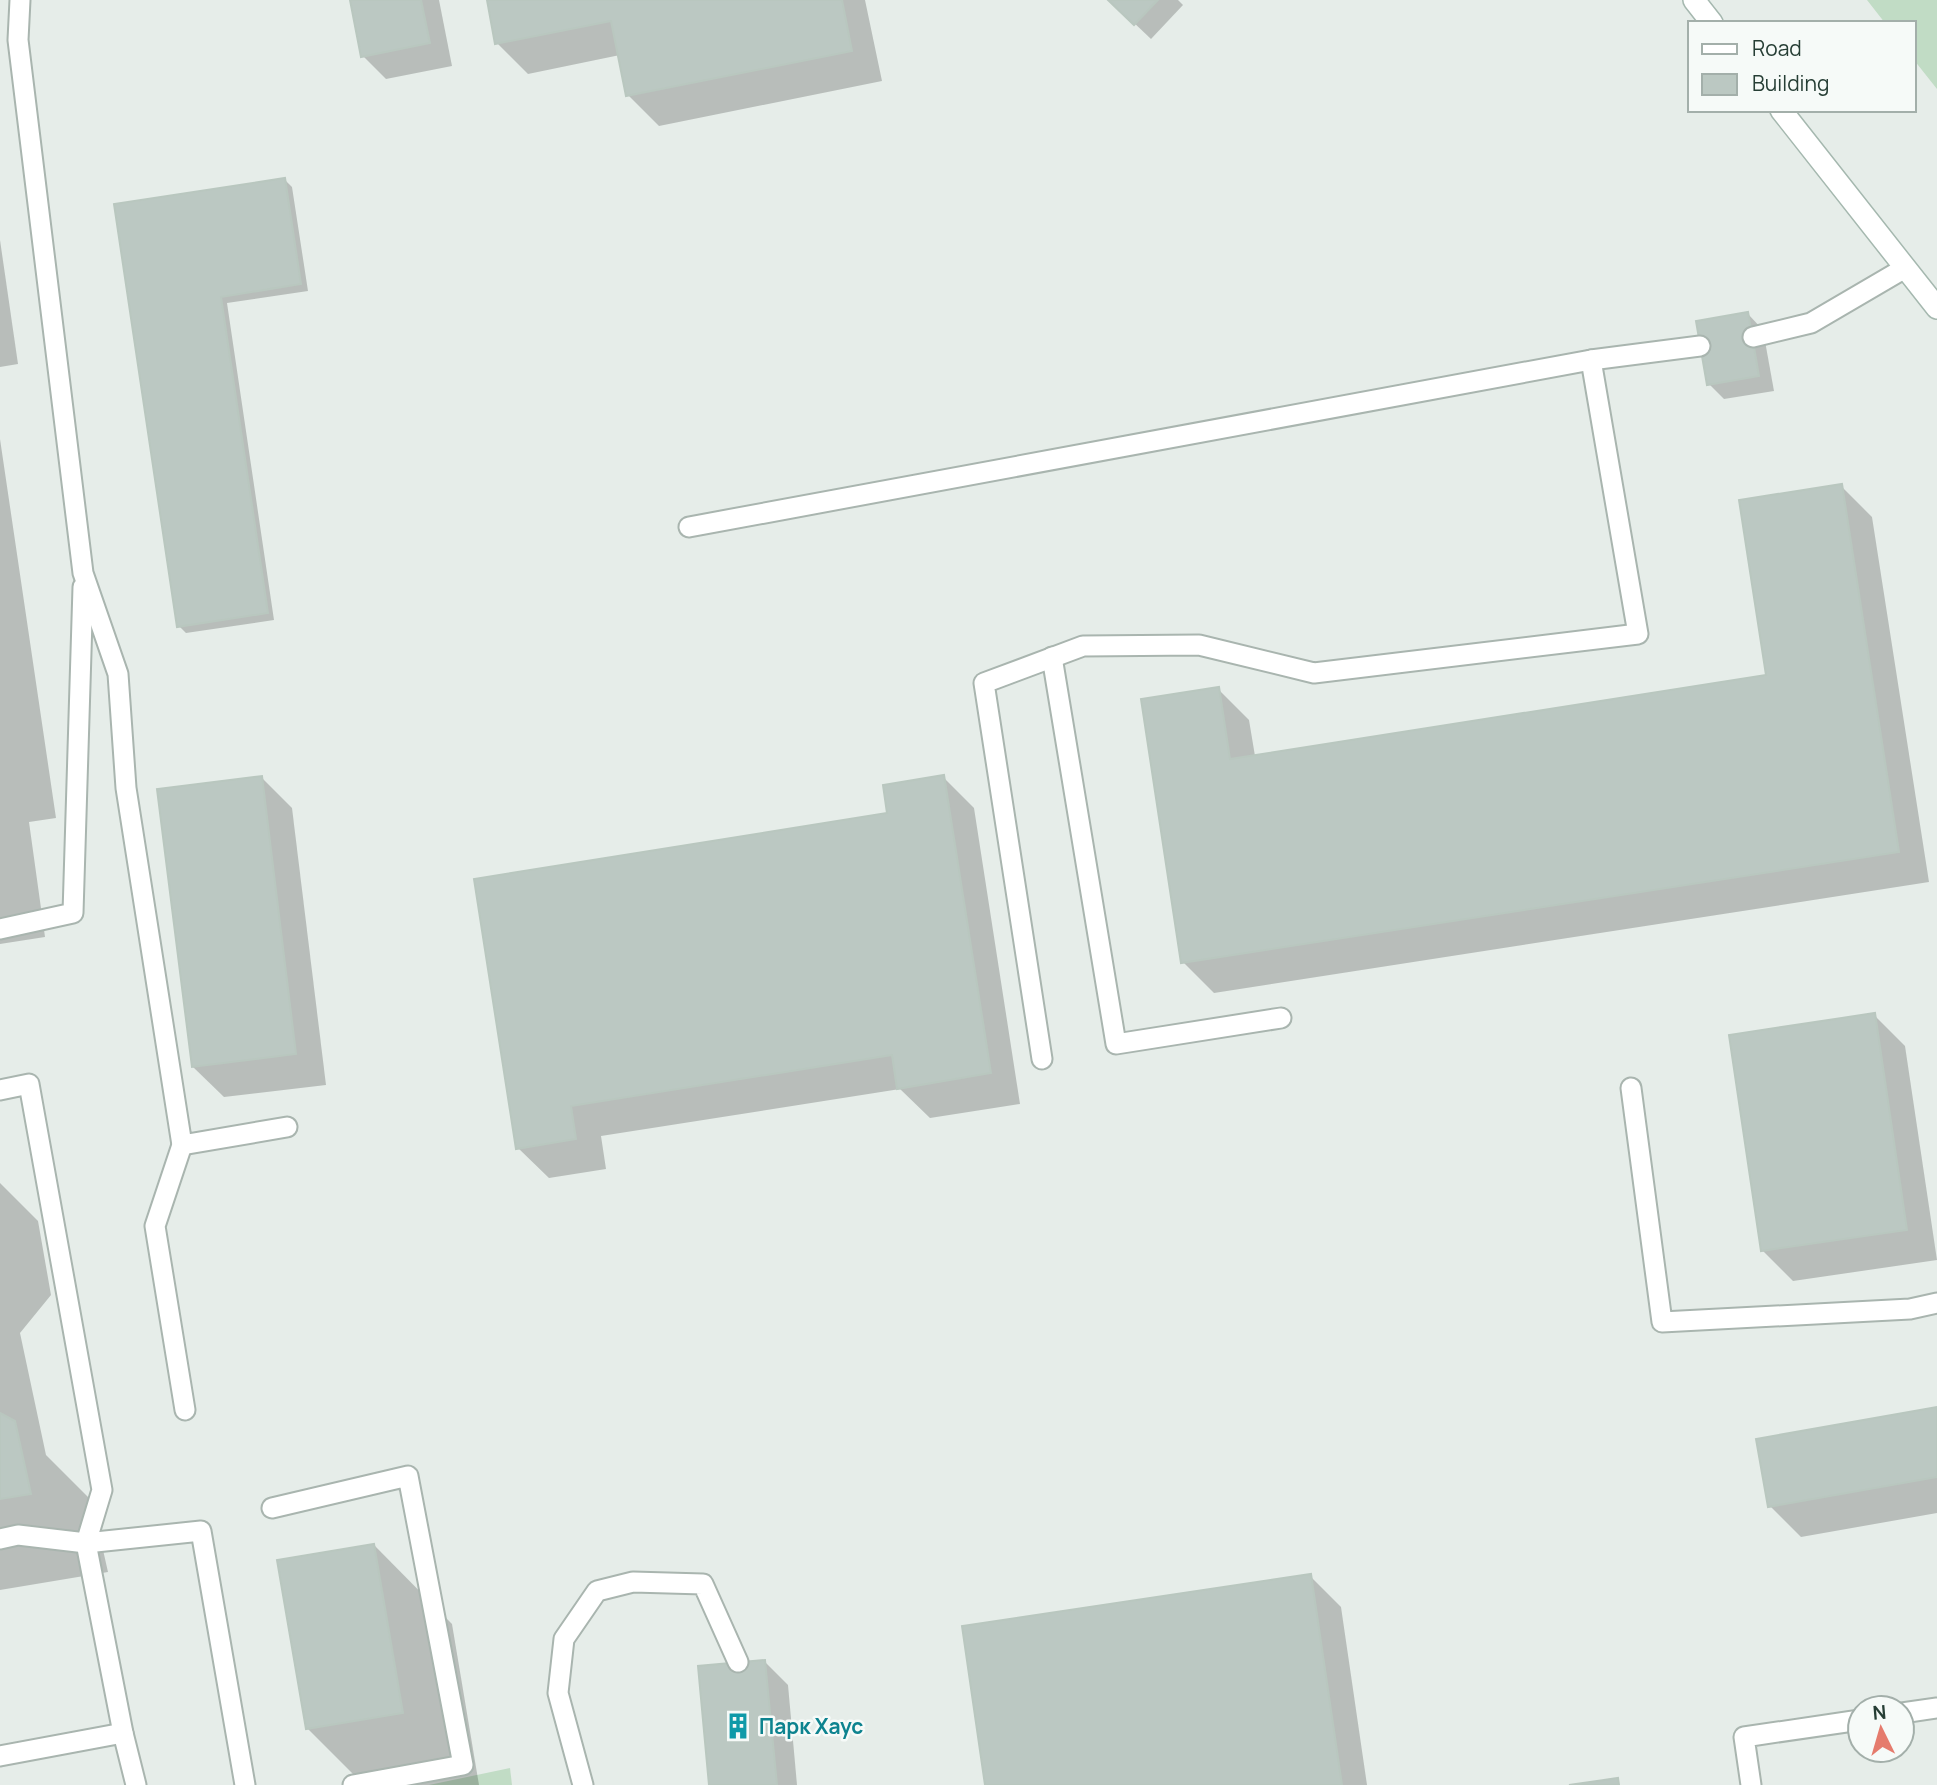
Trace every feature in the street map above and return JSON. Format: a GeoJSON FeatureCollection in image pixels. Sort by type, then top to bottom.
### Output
{"type":"FeatureCollection","features":[{"type":"Feature","properties":{"kind":"street"},"geometry":{"type":"LineString","coordinates":[[1694,0],[1710,21]]}},
{"type":"Feature","properties":{"kind":"street"},"geometry":{"type":"LineString","coordinates":[[1783,112],[1937,308]]}},
{"type":"Feature","properties":{"kind":"lane"},"geometry":{"type":"LineString","coordinates":[[0,929],[73,913],[83,573],[9,40],[20,0]]}},
{"type":"Feature","properties":{"kind":"lane"},"geometry":{"type":"LineString","coordinates":[[1753,337],[1811,323],[1905,268]]}},
{"type":"Feature","properties":{"kind":"lane"},"geometry":{"type":"LineString","coordinates":[[689,527],[1591,360],[1700,346]]}},
{"type":"Feature","properties":{"kind":"lane"},"geometry":{"type":"LineString","coordinates":[[1042,1059],[984,683],[1083,646],[1199,645],[1314,673],[1638,634],[1591,360]]}},
{"type":"Feature","properties":{"kind":"lane"},"geometry":{"type":"LineString","coordinates":[[83,573],[118,674],[126,788],[181,1145],[155,1226],[185,1410]]}},
{"type":"Feature","properties":{"kind":"lane"},"geometry":{"type":"LineString","coordinates":[[1052,657],[1116,1044],[1281,1018]]}},
{"type":"Feature","properties":{"kind":"lane"},"geometry":{"type":"LineString","coordinates":[[0,1090],[29,1084],[102,1490],[86,1543],[136,1785]]}},
{"type":"Feature","properties":{"kind":"lane"},"geometry":{"type":"LineString","coordinates":[[1631,1088],[1662,1322],[1910,1308],[1937,1303]]}},
{"type":"Feature","properties":{"kind":"lane"},"geometry":{"type":"LineString","coordinates":[[181,1145],[287,1127]]}},
{"type":"Feature","properties":{"kind":"lane"},"geometry":{"type":"LineString","coordinates":[[272,1508],[408,1476],[463,1765],[353,1785]]}},
{"type":"Feature","properties":{"kind":"lane"},"geometry":{"type":"LineString","coordinates":[[0,1539],[18,1535],[86,1543],[201,1531],[245,1785]]}},
{"type":"Feature","properties":{"kind":"lane"},"geometry":{"type":"LineString","coordinates":[[583,1785],[558,1693],[564,1639],[597,1591],[634,1582],[703,1584],[738,1662]]}},
{"type":"Feature","properties":{"kind":"lane"},"geometry":{"type":"LineString","coordinates":[[1916,1711],[1937,1708]]}},
{"type":"Feature","properties":{"kind":"lane"},"geometry":{"type":"LineString","coordinates":[[1751,1785],[1744,1737],[1846,1722]]}},
{"type":"Feature","properties":{"kind":"lane"},"geometry":{"type":"LineString","coordinates":[[0,1756],[123,1732]]}},
{"type":"Feature","properties":{"kind":"green space"},"geometry":{"type":"Polygon","coordinates":[[[1867,0],[1937,0],[1937,89],[1916,63],[1916,21],[1883,21],[1867,0]]]}},
{"type":"Feature","properties":{"kind":"green space"},"geometry":{"type":"Polygon","coordinates":[[[510,1768],[512,1785],[429,1785],[510,1768]]]}},
{"type":"Feature","properties":{"kind":"building"},"geometry":{"type":"Polygon","coordinates":[[[350,0],[421,0],[430,43],[361,57],[350,0]]]}},
{"type":"Feature","properties":{"kind":"building"},"geometry":{"type":"Polygon","coordinates":[[[487,0],[842,0],[852,51],[626,96],[611,21],[495,44],[487,0]]]}},
{"type":"Feature","properties":{"kind":"building"},"geometry":{"type":"Polygon","coordinates":[[[1108,0],[1158,0],[1134,25],[1108,0]]]}},
{"type":"Feature","properties":{"kind":"building"},"geometry":{"type":"Polygon","coordinates":[[[285,178],[301,284],[221,297],[268,613],[177,627],[114,204],[285,178]]]}},
{"type":"Feature","properties":{"kind":"building"},"geometry":{"type":"Polygon","coordinates":[[[1748,312],[1759,376],[1707,385],[1696,321],[1748,312]]]}},
{"type":"Feature","properties":{"kind":"building"},"geometry":{"type":"Polygon","coordinates":[[[1842,484],[1899,852],[1181,963],[1141,699],[1219,687],[1230,759],[1766,675],[1739,500],[1842,484]]]}},
{"type":"Feature","properties":{"kind":"building"},"geometry":{"type":"Polygon","coordinates":[[[944,775],[991,1073],[897,1089],[892,1055],[571,1106],[576,1139],[516,1149],[474,879],[887,813],[883,785],[944,775]]]}},
{"type":"Feature","properties":{"kind":"building"},"geometry":{"type":"Polygon","coordinates":[[[262,776],[296,1054],[192,1067],[157,789],[262,776]]]}},
{"type":"Feature","properties":{"kind":"building"},"geometry":{"type":"Polygon","coordinates":[[[1875,1013],[1907,1230],[1761,1251],[1729,1035],[1875,1013]]]}},
{"type":"Feature","properties":{"kind":"building"},"geometry":{"type":"Polygon","coordinates":[[[1937,1407],[1937,1477],[1768,1507],[1756,1439],[1937,1407]]]}},
{"type":"Feature","properties":{"kind":"building"},"geometry":{"type":"Polygon","coordinates":[[[0,1413],[15,1421],[31,1494],[0,1499],[0,1413]]]}},
{"type":"Feature","properties":{"kind":"building"},"geometry":{"type":"Polygon","coordinates":[[[374,1544],[403,1713],[306,1729],[277,1560],[374,1544]]]}},
{"type":"Feature","properties":{"kind":"building"},"geometry":{"type":"Polygon","coordinates":[[[1311,1574],[1342,1785],[985,1785],[962,1626],[1311,1574]]]}},
{"type":"Feature","properties":{"kind":"building","name":"Парк Хаус"},"geometry":{"type":"Polygon","coordinates":[[[765,1660],[777,1785],[709,1785],[698,1666],[765,1660]]]}},
{"type":"Feature","properties":{"kind":"building"},"geometry":{"type":"Polygon","coordinates":[[[1618,1778],[1619,1785],[1569,1785],[1618,1778]]]}},
{"type":"Feature","properties":{"kind":"place","name":"Парк Хаус"},"geometry":{"type":"Point","coordinates":[738,1726]}}]}
